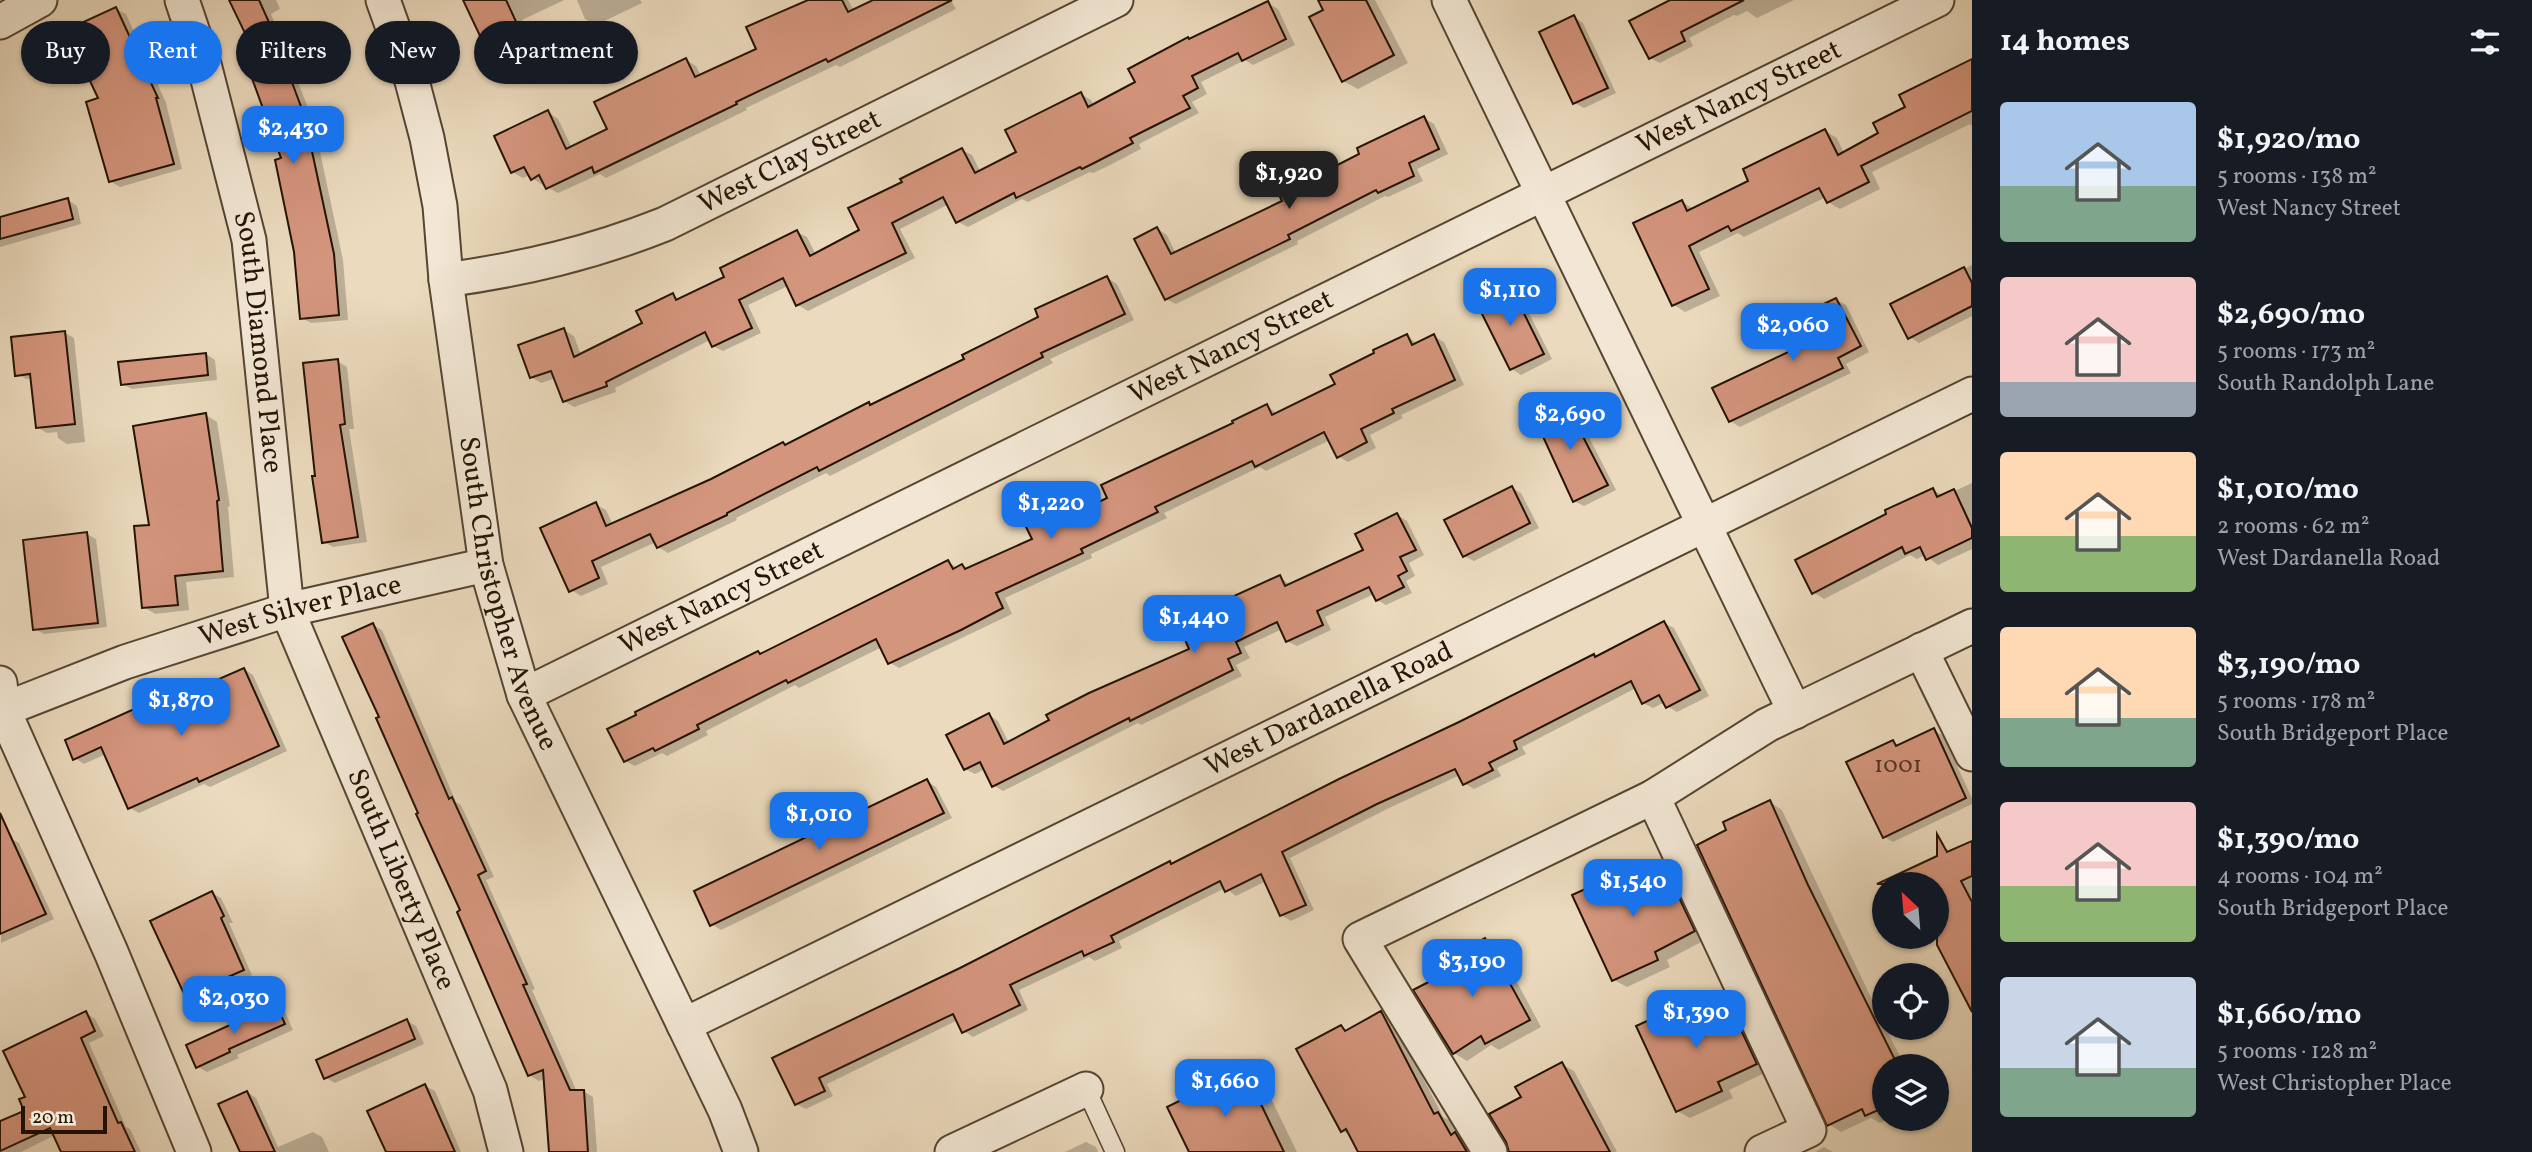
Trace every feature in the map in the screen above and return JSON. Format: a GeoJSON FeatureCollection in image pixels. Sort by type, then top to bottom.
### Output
{"type":"FeatureCollection","features":[{"type":"Feature","properties":{"kind":"street"},"geometry":{"type":"LineString","coordinates":[[0,22],[40,0]]}},
{"type":"Feature","properties":{"kind":"street","name":"South Diamond Place"},"geometry":{"type":"LineString","coordinates":[[183,0],[205,68],[249,240],[287,610]]}},
{"type":"Feature","properties":{"kind":"street","name":"South Christopher Avenue"},"geometry":{"type":"LineString","coordinates":[[383,0],[412,81],[427,138],[440,206],[446,281],[486,565],[524,695],[725,1111],[741,1152]]}},
{"type":"Feature","properties":{"kind":"street","name":"West Clay Street"},"geometry":{"type":"LineString","coordinates":[[446,281],[511,271],[563,259],[617,244],[665,224],[1116,0]]}},
{"type":"Feature","properties":{"kind":"street"},"geometry":{"type":"LineString","coordinates":[[1449,0],[1795,712]]}},
{"type":"Feature","properties":{"kind":"street","name":"West Nancy Street"},"geometry":{"type":"LineString","coordinates":[[524,695],[1937,0]]}},
{"type":"Feature","properties":{"kind":"street","name":"West Dardanella Road"},"geometry":{"type":"LineString","coordinates":[[684,1025],[1972,394]]}},
{"type":"Feature","properties":{"kind":"street","name":"West Silver Place"},"geometry":{"type":"LineString","coordinates":[[1,701],[287,610],[486,565]]}},
{"type":"Feature","properties":{"kind":"street","name":"South Liberty Place"},"geometry":{"type":"LineString","coordinates":[[287,610],[490,1090],[506,1152]]}},
{"type":"Feature","properties":{"kind":"street"},"geometry":{"type":"LineString","coordinates":[[1490,1152],[1360,939],[1653,797],[1767,725],[1972,626]]}},
{"type":"Feature","properties":{"kind":"street"},"geometry":{"type":"LineString","coordinates":[[1921,650],[1972,754]]}},
{"type":"Feature","properties":{"kind":"street"},"geometry":{"type":"LineString","coordinates":[[1,701],[111,952],[194,1152]]}},
{"type":"Feature","properties":{"kind":"street"},"geometry":{"type":"LineString","coordinates":[[1653,797],[1809,1130],[1762,1152]]}},
{"type":"Feature","properties":{"kind":"street"},"geometry":{"type":"LineString","coordinates":[[952,1152],[996,1143],[1086,1089]]}},
{"type":"Feature","properties":{"kind":"lane"},"geometry":{"type":"LineString","coordinates":[[1086,1089],[1115,1152]]}},
{"type":"Feature","properties":{"kind":"building"},"geometry":{"type":"Polygon","coordinates":[[[229,0],[259,0],[268,21],[239,21],[229,0]]]}},
{"type":"Feature","properties":{"kind":"building"},"geometry":{"type":"Polygon","coordinates":[[[463,0],[506,0],[516,21],[474,21],[474,23],[463,0]]]}},
{"type":"Feature","properties":{"kind":"building"},"geometry":{"type":"Polygon","coordinates":[[[808,0],[842,0],[848,12],[873,0],[952,0],[828,62],[826,59],[736,102],[737,104],[594,173],[592,167],[546,189],[539,175],[531,180],[524,167],[511,173],[494,136],[548,110],[566,149],[607,129],[594,102],[632,84],[638,84],[638,81],[686,58],[695,77],[756,49],[746,27],[808,0]]]}},
{"type":"Feature","properties":{"kind":"building"},"geometry":{"type":"Polygon","coordinates":[[[1318,0],[1366,0],[1394,55],[1342,82],[1309,17],[1323,10],[1318,0]]]}},
{"type":"Feature","properties":{"kind":"building"},"geometry":{"type":"Polygon","coordinates":[[[1670,0],[1744,0],[1681,32],[1685,41],[1649,59],[1629,21],[1670,0]]]}},
{"type":"Feature","properties":{"kind":"building"},"geometry":{"type":"Polygon","coordinates":[[[1268,1],[1286,39],[1242,61],[1238,53],[1192,76],[1198,88],[1183,96],[1190,108],[1130,138],[1133,143],[1096,162],[1016,198],[1014,193],[956,223],[943,197],[892,223],[906,253],[796,306],[783,278],[739,300],[752,328],[712,347],[705,332],[606,382],[607,386],[563,402],[551,371],[530,378],[518,345],[564,328],[574,357],[642,323],[636,311],[673,293],[676,300],[724,277],[720,268],[797,230],[810,256],[859,230],[848,208],[902,182],[900,179],[962,148],[975,173],[1016,152],[1005,130],[1081,92],[1088,107],[1135,82],[1128,69],[1188,37],[1189,39],[1268,1]]]}},
{"type":"Feature","properties":{"kind":"building"},"geometry":{"type":"Polygon","coordinates":[[[116,7],[124,24],[124,84],[152,84],[158,98],[174,164],[109,182],[86,102],[98,98],[91,84],[110,84],[110,21],[86,21],[116,7]]]}},
{"type":"Feature","properties":{"kind":"building"},"geometry":{"type":"Polygon","coordinates":[[[1574,15],[1608,88],[1573,104],[1539,32],[1574,15]]]}},
{"type":"Feature","properties":{"kind":"building"},"geometry":{"type":"Polygon","coordinates":[[[1972,59],[1972,111],[1861,166],[1869,182],[1827,203],[1819,188],[1731,231],[1728,226],[1689,246],[1709,289],[1672,306],[1633,223],[1682,200],[1687,211],[1748,181],[1743,169],[1825,129],[1838,155],[1878,133],[1873,123],[1905,107],[1899,95],[1972,59]]]}},
{"type":"Feature","properties":{"kind":"building"},"geometry":{"type":"Polygon","coordinates":[[[254,84],[293,84],[309,128],[334,254],[339,315],[300,319],[294,252],[275,160],[281,158],[254,84]]]}},
{"type":"Feature","properties":{"kind":"building"},"geometry":{"type":"Polygon","coordinates":[[[1424,116],[1439,149],[1409,163],[1414,176],[1378,193],[1376,190],[1288,235],[1290,239],[1165,300],[1134,239],[1157,227],[1171,254],[1282,201],[1279,195],[1359,154],[1357,148],[1424,116]]]}},
{"type":"Feature","properties":{"kind":"building"},"geometry":{"type":"Polygon","coordinates":[[[68,198],[73,219],[0,239],[0,217],[68,198]]]}},
{"type":"Feature","properties":{"kind":"building"},"geometry":{"type":"Polygon","coordinates":[[[1964,267],[1972,283],[1972,306],[1908,339],[1890,304],[1964,267]]]}},
{"type":"Feature","properties":{"kind":"building"},"geometry":{"type":"Polygon","coordinates":[[[1107,276],[1125,314],[1041,353],[1043,357],[819,471],[817,467],[727,515],[657,548],[650,534],[592,561],[599,578],[569,592],[540,528],[596,502],[606,526],[711,479],[783,442],[785,445],[869,402],[870,405],[964,359],[962,355],[1038,317],[1035,309],[1107,276]]]}},
{"type":"Feature","properties":{"kind":"building"},"geometry":{"type":"Polygon","coordinates":[[[1510,285],[1544,354],[1510,370],[1476,302],[1510,285]]]}},
{"type":"Feature","properties":{"kind":"building"},"geometry":{"type":"Polygon","coordinates":[[[1836,298],[1861,346],[1838,358],[1843,368],[1729,422],[1712,388],[1805,344],[1792,319],[1836,298]]]}},
{"type":"Feature","properties":{"kind":"building"},"geometry":{"type":"Polygon","coordinates":[[[65,331],[75,424],[36,428],[30,374],[15,376],[11,337],[65,331]]]}},
{"type":"Feature","properties":{"kind":"building"},"geometry":{"type":"Polygon","coordinates":[[[1407,334],[1412,345],[1434,334],[1455,380],[1392,409],[1394,413],[1361,429],[1367,442],[1337,458],[1324,432],[1255,467],[1252,461],[1155,507],[1158,512],[1081,549],[1083,553],[996,593],[1003,608],[961,630],[888,664],[876,639],[697,725],[699,729],[655,751],[653,748],[624,762],[607,729],[636,715],[635,712],[758,651],[760,654],[948,560],[953,569],[962,564],[965,569],[1032,539],[1025,525],[1063,507],[1067,517],[1107,498],[1101,485],[1233,423],[1232,421],[1267,404],[1272,415],[1335,384],[1330,375],[1407,334]]]}},
{"type":"Feature","properties":{"kind":"building"},"geometry":{"type":"Polygon","coordinates":[[[206,353],[208,375],[121,385],[118,362],[206,353]]]}},
{"type":"Feature","properties":{"kind":"building"},"geometry":{"type":"Polygon","coordinates":[[[338,359],[345,424],[340,425],[358,537],[322,543],[312,476],[315,476],[303,363],[338,359]]]}},
{"type":"Feature","properties":{"kind":"building"},"geometry":{"type":"Polygon","coordinates":[[[1565,402],[1608,485],[1573,502],[1534,417],[1565,402]]]}},
{"type":"Feature","properties":{"kind":"building"},"geometry":{"type":"Polygon","coordinates":[[[206,413],[219,500],[223,571],[175,576],[178,605],[142,608],[134,526],[149,525],[133,426],[206,413]]]}},
{"type":"Feature","properties":{"kind":"building"},"geometry":{"type":"Polygon","coordinates":[[[1512,486],[1530,523],[1463,557],[1444,520],[1512,486]]]}},
{"type":"Feature","properties":{"kind":"building"},"geometry":{"type":"Polygon","coordinates":[[[1933,488],[1937,497],[1954,489],[1972,528],[1972,538],[1926,560],[1920,547],[1905,554],[1902,547],[1812,594],[1795,560],[1886,514],[1885,510],[1933,488]]]}},
{"type":"Feature","properties":{"kind":"building"},"geometry":{"type":"Polygon","coordinates":[[[1397,513],[1416,550],[1400,557],[1407,571],[1398,576],[1404,587],[1376,601],[1369,587],[1317,611],[1323,625],[1286,642],[1277,622],[1236,642],[1241,653],[1228,659],[1233,670],[1130,721],[1129,718],[992,787],[980,762],[964,770],[946,735],[989,713],[1004,744],[1049,720],[1046,715],[1189,649],[1186,642],[1196,637],[1186,618],[1280,575],[1285,586],[1363,550],[1355,534],[1397,513]]]}},
{"type":"Feature","properties":{"kind":"building"},"geometry":{"type":"Polygon","coordinates":[[[87,532],[98,623],[33,630],[23,540],[87,532]]]}},
{"type":"Feature","properties":{"kind":"building"},"geometry":{"type":"Polygon","coordinates":[[[1664,621],[1700,690],[1666,708],[1659,695],[1642,704],[1631,681],[1514,741],[1517,749],[1489,763],[1493,770],[1463,785],[1455,769],[1377,804],[1282,852],[1306,905],[1280,916],[1261,874],[1225,892],[1220,881],[1111,936],[1114,942],[1084,956],[1082,951],[1010,985],[1020,1005],[962,1033],[953,1014],[819,1078],[825,1091],[795,1105],[772,1058],[1664,621]]]}},
{"type":"Feature","properties":{"kind":"building"},"geometry":{"type":"Polygon","coordinates":[[[373,623],[449,799],[452,797],[486,871],[478,875],[527,984],[523,985],[570,1090],[584,1090],[588,1152],[549,1152],[543,1070],[528,1076],[457,912],[460,910],[376,718],[379,717],[342,637],[373,623]]]}},
{"type":"Feature","properties":{"kind":"building"},"geometry":{"type":"Polygon","coordinates":[[[244,668],[279,746],[199,782],[197,778],[128,809],[101,747],[73,760],[65,740],[152,701],[155,707],[244,668]]]}},
{"type":"Feature","properties":{"kind":"building"},"geometry":{"type":"Polygon","coordinates":[[[1934,728],[1966,798],[1883,838],[1846,762],[1893,740],[1896,746],[1934,728]]]}},
{"type":"Feature","properties":{"kind":"building"},"geometry":{"type":"Polygon","coordinates":[[[927,779],[944,813],[710,926],[694,891],[927,779]]]}},
{"type":"Feature","properties":{"kind":"building"},"geometry":{"type":"Polygon","coordinates":[[[1770,800],[1808,885],[1872,1014],[1872,1040],[1885,1040],[1892,1054],[1872,1054],[1872,1113],[1865,1116],[1862,1109],[1827,1126],[1697,845],[1726,830],[1723,822],[1770,800]]]}},
{"type":"Feature","properties":{"kind":"building"},"geometry":{"type":"Polygon","coordinates":[[[0,813],[46,914],[0,934],[0,813]]]}},
{"type":"Feature","properties":{"kind":"building"},"geometry":{"type":"Polygon","coordinates":[[[1937,834],[1947,852],[1972,841],[1972,876],[1961,881],[1972,902],[1972,1012],[1949,968],[1949,963],[1946,963],[1939,949],[1950,948],[1950,872],[1903,872],[1937,856],[1937,834]]]}},
{"type":"Feature","properties":{"kind":"building"},"geometry":{"type":"Polygon","coordinates":[[[1662,862],[1695,931],[1655,952],[1658,960],[1612,981],[1572,895],[1618,874],[1622,882],[1662,862]]]}},
{"type":"Feature","properties":{"kind":"building"},"geometry":{"type":"Polygon","coordinates":[[[212,891],[244,970],[185,996],[150,921],[212,891]]]}},
{"type":"Feature","properties":{"kind":"building"},"geometry":{"type":"Polygon","coordinates":[[[1485,938],[1530,1020],[1485,1044],[1481,1036],[1453,1054],[1413,990],[1446,973],[1440,962],[1485,938]]]}},
{"type":"Feature","properties":{"kind":"building"},"geometry":{"type":"Polygon","coordinates":[[[1724,994],[1757,1064],[1718,1082],[1722,1091],[1676,1112],[1636,1026],[1682,1005],[1686,1014],[1724,994]]]}},
{"type":"Feature","properties":{"kind":"building"},"geometry":{"type":"Polygon","coordinates":[[[276,1004],[285,1024],[229,1049],[230,1052],[196,1068],[186,1045],[276,1004]]]}},
{"type":"Feature","properties":{"kind":"building"},"geometry":{"type":"Polygon","coordinates":[[[86,1011],[95,1031],[81,1038],[118,1123],[121,1122],[135,1152],[61,1152],[50,1128],[0,1151],[0,1121],[24,1111],[19,1099],[25,1097],[3,1051],[86,1011]]]}},
{"type":"Feature","properties":{"kind":"building"},"geometry":{"type":"Polygon","coordinates":[[[1381,1011],[1434,1114],[1438,1112],[1451,1135],[1455,1132],[1467,1152],[1358,1152],[1346,1129],[1341,1132],[1296,1049],[1341,1025],[1345,1031],[1381,1011]]]}},
{"type":"Feature","properties":{"kind":"building"},"geometry":{"type":"Polygon","coordinates":[[[407,1019],[415,1039],[324,1079],[316,1060],[407,1019]]]}},
{"type":"Feature","properties":{"kind":"building"},"geometry":{"type":"Polygon","coordinates":[[[1562,1062],[1610,1152],[1509,1152],[1489,1114],[1521,1097],[1515,1087],[1562,1062]]]}},
{"type":"Feature","properties":{"kind":"building"},"geometry":{"type":"Polygon","coordinates":[[[1244,1069],[1284,1152],[1189,1152],[1167,1107],[1244,1069]]]}},
{"type":"Feature","properties":{"kind":"building"},"geometry":{"type":"Polygon","coordinates":[[[425,1084],[455,1152],[386,1152],[367,1111],[425,1084]]]}},
{"type":"Feature","properties":{"kind":"building"},"geometry":{"type":"Polygon","coordinates":[[[247,1091],[275,1152],[240,1152],[218,1104],[247,1091]]]}}]}
